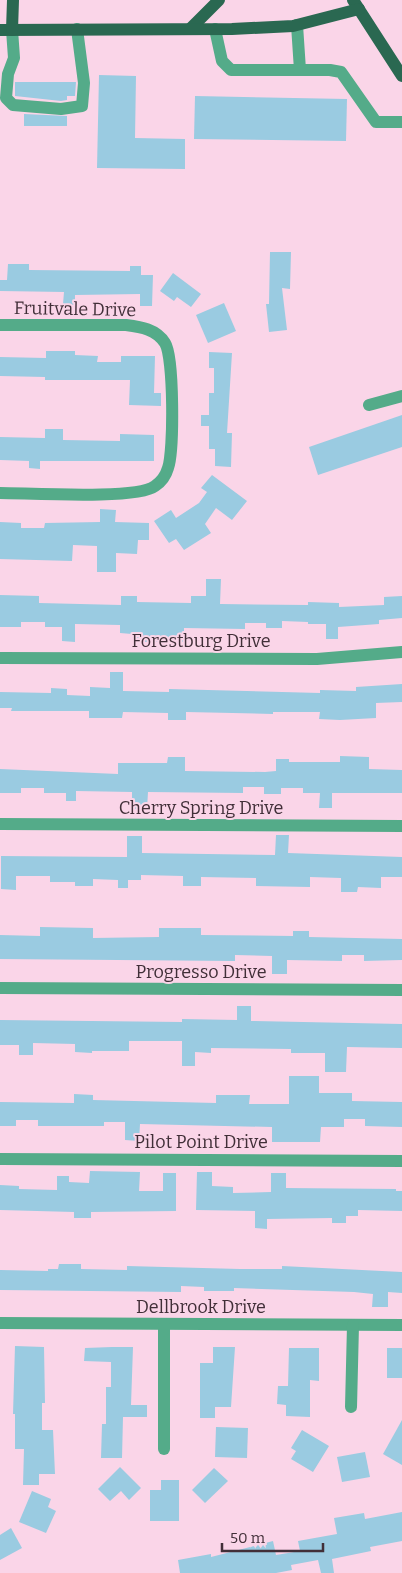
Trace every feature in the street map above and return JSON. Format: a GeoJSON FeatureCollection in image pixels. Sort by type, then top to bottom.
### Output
{"type":"FeatureCollection","features":[{"type":"Feature","properties":{"kind":"main road"},"geometry":{"type":"LineString","coordinates":[[13,0],[6,30],[215,29],[297,24],[356,5],[402,76]]}},
{"type":"Feature","properties":{"kind":"main road"},"geometry":{"type":"LineString","coordinates":[[190,29],[219,0]]}},
{"type":"Feature","properties":{"kind":"street"},"geometry":{"type":"LineString","coordinates":[[297,24],[300,70]]}},
{"type":"Feature","properties":{"kind":"street"},"geometry":{"type":"LineString","coordinates":[[215,29],[222,61],[231,70],[341,72],[376,122],[402,122]]}},
{"type":"Feature","properties":{"kind":"street"},"geometry":{"type":"LineString","coordinates":[[6,30],[14,58],[8,74],[6,98],[13,105],[61,109],[82,106],[84,84],[77,30]]}},
{"type":"Feature","properties":{"kind":"street","name":"Fruitvale Drive"},"geometry":{"type":"LineString","coordinates":[[0,325],[126,325],[145,328],[158,334],[166,344],[171,360],[168,469],[163,479],[154,487],[130,494],[0,493]]}},
{"type":"Feature","properties":{"kind":"street"},"geometry":{"type":"LineString","coordinates":[[369,405],[402,396]]}},
{"type":"Feature","properties":{"kind":"street","name":"Forestburg Drive"},"geometry":{"type":"LineString","coordinates":[[0,658],[317,659],[402,652]]}},
{"type":"Feature","properties":{"kind":"street","name":"Cherry Spring Drive"},"geometry":{"type":"LineString","coordinates":[[0,824],[402,826]]}},
{"type":"Feature","properties":{"kind":"street","name":"Progresso Drive"},"geometry":{"type":"LineString","coordinates":[[0,988],[402,990]]}},
{"type":"Feature","properties":{"kind":"street","name":"Pilot Point Drive"},"geometry":{"type":"LineString","coordinates":[[0,1159],[402,1161]]}},
{"type":"Feature","properties":{"kind":"street","name":"Dellbrook Drive"},"geometry":{"type":"LineString","coordinates":[[0,1323],[402,1325]]}},
{"type":"Feature","properties":{"kind":"street"},"geometry":{"type":"LineString","coordinates":[[164,1324],[164,1449]]}},
{"type":"Feature","properties":{"kind":"street"},"geometry":{"type":"LineString","coordinates":[[351,1407],[353,1325]]}},
{"type":"Feature","properties":{"kind":"building"},"geometry":{"type":"Polygon","coordinates":[[[99,75],[136,76],[135,138],[185,139],[185,169],[97,168],[99,75]]]}},
{"type":"Feature","properties":{"kind":"building"},"geometry":{"type":"Polygon","coordinates":[[[15,82],[76,82],[75,96],[67,96],[67,100],[61,101],[15,96],[15,82]]]}},
{"type":"Feature","properties":{"kind":"building"},"geometry":{"type":"Polygon","coordinates":[[[195,96],[347,99],[346,141],[194,139],[195,96]]]}},
{"type":"Feature","properties":{"kind":"building"},"geometry":{"type":"Polygon","coordinates":[[[24,114],[67,116],[67,126],[24,126],[24,114]]]}},
{"type":"Feature","properties":{"kind":"building"},"geometry":{"type":"Polygon","coordinates":[[[270,252],[291,252],[290,289],[282,288],[287,330],[269,332],[266,304],[269,304],[270,252]]]}},
{"type":"Feature","properties":{"kind":"building"},"geometry":{"type":"Polygon","coordinates":[[[8,264],[29,264],[29,270],[130,271],[130,266],[141,266],[141,275],[153,275],[152,306],[140,306],[140,294],[75,295],[75,305],[63,304],[64,292],[0,291],[0,280],[7,280],[8,264]]]}},
{"type":"Feature","properties":{"kind":"building"},"geometry":{"type":"Polygon","coordinates":[[[173,273],[201,294],[191,307],[177,297],[174,301],[160,291],[173,273]]]}},
{"type":"Feature","properties":{"kind":"building"},"geometry":{"type":"Polygon","coordinates":[[[224,303],[236,331],[208,343],[196,315],[224,303]]]}},
{"type":"Feature","properties":{"kind":"building"},"geometry":{"type":"Polygon","coordinates":[[[46,351],[75,351],[75,355],[98,356],[97,362],[121,362],[121,356],[155,356],[154,393],[161,393],[161,406],[129,405],[130,380],[45,380],[45,377],[0,376],[0,357],[46,358],[46,351]]]}},
{"type":"Feature","properties":{"kind":"building"},"geometry":{"type":"Polygon","coordinates":[[[209,352],[232,353],[227,433],[232,433],[231,467],[215,466],[215,449],[209,449],[209,426],[201,426],[201,415],[209,415],[209,393],[214,393],[214,368],[209,368],[209,352]]]}},
{"type":"Feature","properties":{"kind":"building"},"geometry":{"type":"Polygon","coordinates":[[[402,415],[402,447],[318,475],[309,447],[402,415]]]}},
{"type":"Feature","properties":{"kind":"building"},"geometry":{"type":"Polygon","coordinates":[[[45,429],[63,429],[63,440],[120,441],[120,434],[154,435],[154,461],[40,461],[40,469],[29,468],[29,461],[0,460],[0,437],[45,438],[45,429]]]}},
{"type":"Feature","properties":{"kind":"building"},"geometry":{"type":"Polygon","coordinates":[[[212,475],[247,501],[232,520],[216,508],[205,524],[211,533],[184,550],[176,539],[169,543],[154,521],[171,510],[176,518],[199,503],[207,492],[201,488],[212,475]]]}},
{"type":"Feature","properties":{"kind":"building"},"geometry":{"type":"Polygon","coordinates":[[[100,509],[116,510],[115,522],[149,523],[149,540],[138,540],[137,554],[116,553],[116,572],[97,572],[97,546],[73,545],[72,561],[0,559],[0,522],[21,523],[21,528],[44,528],[45,523],[100,522],[100,509]]]}},
{"type":"Feature","properties":{"kind":"building"},"geometry":{"type":"Polygon","coordinates":[[[206,579],[221,579],[220,604],[308,605],[308,602],[339,603],[339,607],[384,605],[384,597],[402,596],[402,618],[379,620],[379,624],[338,627],[338,639],[326,639],[326,624],[282,621],[282,628],[266,628],[266,623],[245,623],[245,629],[184,628],[184,642],[132,642],[132,634],[120,633],[120,625],[75,624],[75,642],[62,641],[62,627],[45,627],[45,622],[21,622],[21,627],[0,627],[0,595],[39,596],[39,603],[121,605],[121,596],[137,596],[137,602],[191,603],[191,596],[206,596],[206,579]]]}},
{"type":"Feature","properties":{"kind":"building"},"geometry":{"type":"Polygon","coordinates":[[[110,672],[123,672],[123,691],[169,692],[169,689],[320,693],[320,690],[356,691],[356,687],[402,684],[402,702],[376,703],[376,718],[340,720],[319,719],[320,712],[273,712],[273,714],[186,712],[186,720],[168,720],[168,713],[123,712],[122,718],[89,718],[89,711],[11,711],[12,708],[0,708],[0,692],[51,693],[51,688],[67,689],[67,695],[90,696],[90,687],[110,688],[110,672]]]}},
{"type":"Feature","properties":{"kind":"building"},"geometry":{"type":"Polygon","coordinates":[[[340,756],[369,757],[369,769],[402,770],[402,793],[332,793],[332,808],[319,808],[320,793],[303,793],[303,788],[281,788],[281,794],[264,794],[264,787],[243,787],[243,793],[148,792],[147,809],[132,809],[132,792],[76,791],[76,801],[66,801],[66,793],[44,793],[44,788],[21,788],[21,793],[0,793],[0,769],[118,774],[118,763],[167,763],[168,757],[185,757],[185,771],[265,772],[276,771],[276,759],[289,759],[289,762],[340,762],[340,756]]]}},
{"type":"Feature","properties":{"kind":"building"},"geometry":{"type":"Polygon","coordinates":[[[276,835],[289,835],[288,853],[402,857],[402,877],[381,877],[381,888],[358,887],[357,892],[341,892],[341,878],[310,877],[310,887],[256,886],[256,878],[201,877],[201,886],[183,886],[183,876],[141,875],[141,880],[128,880],[128,888],[118,888],[118,880],[93,879],[93,886],[75,886],[75,882],[50,882],[50,876],[16,876],[16,890],[1,889],[1,856],[127,857],[127,836],[142,836],[142,853],[275,855],[276,835]]]}},
{"type":"Feature","properties":{"kind":"building"},"geometry":{"type":"Polygon","coordinates":[[[40,927],[93,928],[93,938],[159,937],[159,928],[201,928],[201,935],[293,936],[293,931],[309,931],[309,937],[402,939],[402,960],[364,961],[364,955],[342,955],[342,961],[287,960],[287,974],[272,974],[272,956],[235,955],[235,961],[0,959],[0,935],[40,936],[40,927]]]}},
{"type":"Feature","properties":{"kind":"building"},"geometry":{"type":"Polygon","coordinates":[[[237,1006],[251,1006],[251,1021],[402,1024],[402,1048],[347,1047],[346,1072],[325,1072],[325,1053],[291,1053],[291,1049],[211,1048],[211,1053],[195,1052],[195,1066],[182,1066],[182,1041],[129,1041],[129,1051],[92,1051],[92,1053],[75,1052],[75,1044],[33,1043],[33,1055],[19,1055],[19,1045],[0,1045],[0,1020],[182,1022],[182,1019],[237,1020],[237,1006]]]}},
{"type":"Feature","properties":{"kind":"building"},"geometry":{"type":"Polygon","coordinates":[[[289,1076],[319,1076],[319,1093],[352,1093],[352,1101],[402,1102],[402,1127],[365,1126],[365,1119],[344,1119],[344,1127],[321,1127],[320,1142],[272,1142],[272,1127],[140,1124],[139,1141],[125,1140],[125,1122],[104,1122],[104,1126],[38,1126],[38,1120],[16,1120],[16,1126],[0,1126],[0,1102],[74,1103],[74,1094],[93,1095],[93,1100],[216,1103],[216,1095],[250,1095],[249,1104],[289,1104],[289,1076]]]}},
{"type":"Feature","properties":{"kind":"building"},"geometry":{"type":"Polygon","coordinates":[[[90,1171],[140,1172],[139,1191],[163,1191],[163,1173],[176,1173],[176,1211],[91,1212],[91,1218],[74,1218],[74,1212],[0,1210],[0,1185],[19,1186],[19,1189],[57,1190],[57,1176],[69,1176],[69,1182],[89,1183],[90,1171]]]}},
{"type":"Feature","properties":{"kind":"building"},"geometry":{"type":"Polygon","coordinates":[[[197,1172],[212,1172],[212,1186],[233,1187],[233,1193],[271,1192],[271,1173],[286,1173],[286,1188],[396,1189],[396,1191],[402,1191],[402,1211],[358,1210],[358,1216],[346,1216],[346,1223],[332,1223],[332,1218],[267,1219],[267,1229],[255,1228],[255,1211],[196,1210],[197,1172]]]}},
{"type":"Feature","properties":{"kind":"building"},"geometry":{"type":"Polygon","coordinates":[[[59,1264],[81,1264],[81,1269],[127,1270],[127,1266],[282,1269],[282,1266],[402,1272],[402,1293],[388,1292],[388,1307],[372,1307],[373,1294],[354,1292],[234,1288],[234,1291],[204,1291],[204,1287],[181,1286],[181,1292],[0,1290],[0,1270],[48,1271],[48,1269],[58,1269],[59,1264]]]}},
{"type":"Feature","properties":{"kind":"building"},"geometry":{"type":"Polygon","coordinates":[[[15,1346],[44,1347],[45,1403],[42,1403],[42,1430],[53,1430],[55,1474],[39,1474],[39,1485],[23,1485],[24,1449],[15,1449],[15,1414],[13,1414],[15,1346]]]}},
{"type":"Feature","properties":{"kind":"building"},"geometry":{"type":"Polygon","coordinates":[[[133,1347],[131,1405],[147,1405],[147,1417],[123,1417],[122,1458],[101,1458],[102,1424],[106,1424],[106,1387],[111,1387],[111,1362],[84,1361],[85,1348],[133,1347]]]}},
{"type":"Feature","properties":{"kind":"building"},"geometry":{"type":"Polygon","coordinates":[[[213,1347],[235,1347],[231,1407],[215,1407],[215,1418],[200,1418],[200,1363],[213,1363],[213,1347]]]}},
{"type":"Feature","properties":{"kind":"building"},"geometry":{"type":"Polygon","coordinates":[[[289,1348],[319,1348],[319,1381],[310,1380],[310,1417],[286,1416],[286,1405],[277,1404],[278,1386],[288,1386],[289,1348]]]}},
{"type":"Feature","properties":{"kind":"building"},"geometry":{"type":"Polygon","coordinates":[[[387,1348],[402,1348],[402,1378],[387,1378],[387,1348]]]}},
{"type":"Feature","properties":{"kind":"building"},"geometry":{"type":"Polygon","coordinates":[[[402,1420],[402,1465],[383,1454],[402,1420]]]}},
{"type":"Feature","properties":{"kind":"building"},"geometry":{"type":"Polygon","coordinates":[[[216,1427],[248,1428],[247,1458],[215,1457],[216,1427]]]}},
{"type":"Feature","properties":{"kind":"building"},"geometry":{"type":"Polygon","coordinates":[[[302,1430],[329,1446],[313,1472],[291,1459],[296,1451],[291,1448],[302,1430]]]}},
{"type":"Feature","properties":{"kind":"building"},"geometry":{"type":"Polygon","coordinates":[[[365,1452],[370,1477],[342,1482],[337,1457],[365,1452]]]}},
{"type":"Feature","properties":{"kind":"building"},"geometry":{"type":"Polygon","coordinates":[[[120,1467],[141,1488],[129,1500],[121,1491],[110,1501],[98,1489],[120,1467]]]}},
{"type":"Feature","properties":{"kind":"building"},"geometry":{"type":"Polygon","coordinates":[[[214,1468],[228,1481],[205,1503],[192,1490],[214,1468]]]}},
{"type":"Feature","properties":{"kind":"building"},"geometry":{"type":"Polygon","coordinates":[[[161,1480],[179,1480],[179,1521],[150,1521],[150,1490],[161,1490],[161,1480]]]}},
{"type":"Feature","properties":{"kind":"building"},"geometry":{"type":"Polygon","coordinates":[[[32,1491],[51,1499],[48,1507],[56,1511],[46,1533],[19,1522],[32,1491]]]}},
{"type":"Feature","properties":{"kind":"building"},"geometry":{"type":"Polygon","coordinates":[[[402,1512],[402,1541],[370,1547],[371,1551],[332,1559],[334,1573],[321,1573],[318,1560],[291,1565],[292,1570],[276,1573],[180,1573],[178,1560],[211,1554],[211,1557],[273,1541],[276,1555],[300,1551],[298,1541],[337,1534],[334,1518],[364,1513],[365,1519],[402,1512]]]}},
{"type":"Feature","properties":{"kind":"building"},"geometry":{"type":"Polygon","coordinates":[[[11,1528],[22,1548],[0,1560],[0,1535],[11,1528]]]}}]}
